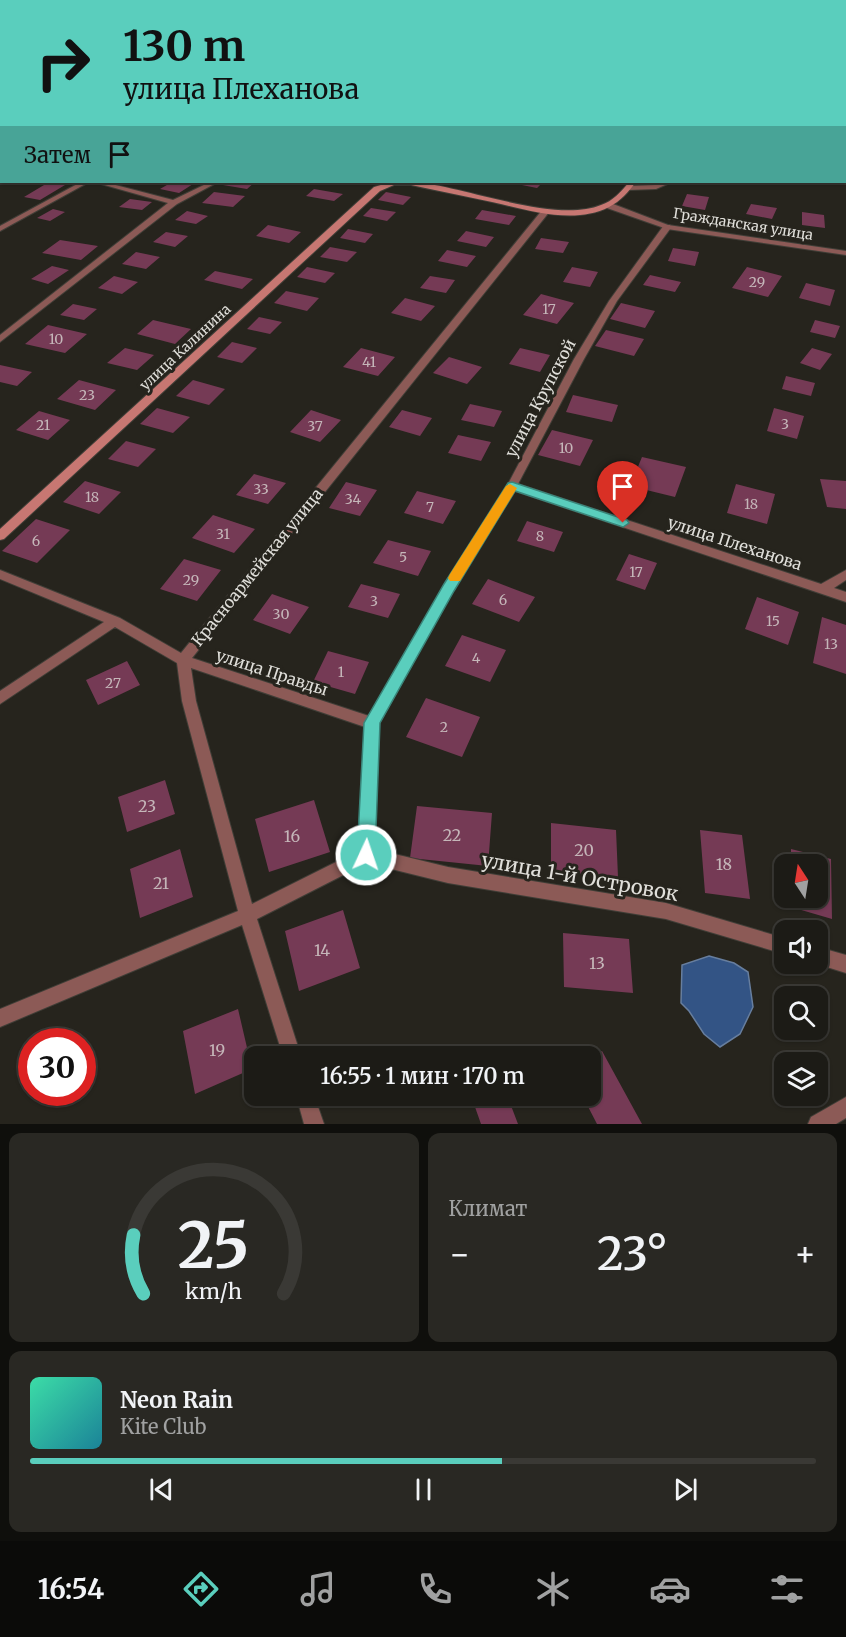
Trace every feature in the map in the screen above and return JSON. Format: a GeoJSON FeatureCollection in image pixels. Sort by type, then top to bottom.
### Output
{"type":"FeatureCollection","features":[{"type":"Feature","properties":{"kind":"main road","name":"улица Калинина"},"geometry":{"type":"LineString","coordinates":[[0,536],[364,199],[390,183]]}},
{"type":"Feature","properties":{"kind":"main road"},"geometry":{"type":"LineString","coordinates":[[411,183],[546,211],[580,212],[610,206],[620,199],[630,185]]}},
{"type":"Feature","properties":{"kind":"street"},"geometry":{"type":"LineString","coordinates":[[0,229],[83,183]]}},
{"type":"Feature","properties":{"kind":"street"},"geometry":{"type":"LineString","coordinates":[[102,183],[174,202]]}},
{"type":"Feature","properties":{"kind":"street"},"geometry":{"type":"LineString","coordinates":[[0,339],[174,202],[212,183]]}},
{"type":"Feature","properties":{"kind":"street","name":"Гражданская улица"},"geometry":{"type":"LineString","coordinates":[[610,206],[667,227],[846,253]]}},
{"type":"Feature","properties":{"kind":"street","name":"Красноармейская улица"},"geometry":{"type":"LineString","coordinates":[[289,1046],[247,915],[189,700],[183,660],[546,211]]}},
{"type":"Feature","properties":{"kind":"street","name":"улица Крупской"},"geometry":{"type":"LineString","coordinates":[[366,855],[372,723],[449,587],[512,486],[579,359],[613,301],[667,227]]}},
{"type":"Feature","properties":{"kind":"street","name":"улица Плеханова"},"geometry":{"type":"LineString","coordinates":[[512,486],[846,597]]}},
{"type":"Feature","properties":{"kind":"street","name":"улица Правды"},"geometry":{"type":"LineString","coordinates":[[0,574],[115,621],[183,660],[372,723]]}},
{"type":"Feature","properties":{"kind":"street"},"geometry":{"type":"LineString","coordinates":[[823,590],[846,574]]}},
{"type":"Feature","properties":{"kind":"street"},"geometry":{"type":"LineString","coordinates":[[0,698],[115,621]]}},
{"type":"Feature","properties":{"kind":"street"},"geometry":{"type":"LineString","coordinates":[[0,1018],[247,915],[366,855]]}},
{"type":"Feature","properties":{"kind":"street","name":"улица 1-й Островок"},"geometry":{"type":"LineString","coordinates":[[366,855],[448,875],[666,911],[774,943]]}},
{"type":"Feature","properties":{"kind":"street"},"geometry":{"type":"LineString","coordinates":[[828,959],[846,964]]}},
{"type":"Feature","properties":{"kind":"street"},"geometry":{"type":"LineString","coordinates":[[308,1106],[314,1124]]}},
{"type":"Feature","properties":{"kind":"street"},"geometry":{"type":"LineString","coordinates":[[818,1124],[846,1107]]}},
{"type":"Feature","properties":{"kind":"lane"},"geometry":{"type":"LineString","coordinates":[[630,185],[656,187],[666,183]]}},
{"type":"Feature","properties":{"kind":"water"},"geometry":{"type":"Polygon","coordinates":[[[709,956],[734,963],[748,972],[753,1007],[740,1034],[720,1047],[704,1034],[681,1003],[682,965],[709,956]]]}},
{"type":"Feature","properties":{"kind":"building"},"geometry":{"type":"Polygon","coordinates":[[[47,183],[65,185],[40,200],[24,197],[47,183]]]}},
{"type":"Feature","properties":{"kind":"building"},"geometry":{"type":"Polygon","coordinates":[[[170,183],[193,184],[179,193],[160,189],[170,183]]]}},
{"type":"Feature","properties":{"kind":"building"},"geometry":{"type":"Polygon","coordinates":[[[226,183],[254,183],[247,189],[223,185],[226,183]]]}},
{"type":"Feature","properties":{"kind":"building"},"geometry":{"type":"Polygon","coordinates":[[[512,183],[542,183],[537,188],[512,183]]]}},
{"type":"Feature","properties":{"kind":"building"},"geometry":{"type":"Polygon","coordinates":[[[314,189],[343,194],[334,201],[306,196],[314,189]]]}},
{"type":"Feature","properties":{"kind":"building"},"geometry":{"type":"Polygon","coordinates":[[[214,192],[245,196],[233,207],[202,203],[214,192]]]}},
{"type":"Feature","properties":{"kind":"building"},"geometry":{"type":"Polygon","coordinates":[[[386,192],[411,197],[403,205],[378,200],[386,192]]]}},
{"type":"Feature","properties":{"kind":"building"},"geometry":{"type":"Polygon","coordinates":[[[687,194],[709,197],[705,210],[682,206],[687,194]]]}},
{"type":"Feature","properties":{"kind":"building"},"geometry":{"type":"Polygon","coordinates":[[[130,199],[152,202],[142,210],[119,207],[130,199]]]}},
{"type":"Feature","properties":{"kind":"building"},"geometry":{"type":"Polygon","coordinates":[[[751,204],[777,208],[772,219],[746,214],[751,204]]]}},
{"type":"Feature","properties":{"kind":"building"},"geometry":{"type":"Polygon","coordinates":[[[371,208],[396,212],[387,221],[363,216],[371,208]]]}},
{"type":"Feature","properties":{"kind":"building"},"geometry":{"type":"Polygon","coordinates":[[[53,209],[65,212],[50,221],[37,218],[53,209]]]}},
{"type":"Feature","properties":{"kind":"building"},"geometry":{"type":"Polygon","coordinates":[[[482,210],[516,216],[509,225],[475,219],[482,210]]]}},
{"type":"Feature","properties":{"kind":"building"},"geometry":{"type":"Polygon","coordinates":[[[187,211],[208,216],[196,224],[175,220],[187,211]]]}},
{"type":"Feature","properties":{"kind":"building"},"geometry":{"type":"Polygon","coordinates":[[[802,212],[824,215],[825,228],[802,225],[802,212]]]}},
{"type":"Feature","properties":{"kind":"building"},"geometry":{"type":"Polygon","coordinates":[[[268,225],[301,232],[289,243],[256,236],[268,225]]]}},
{"type":"Feature","properties":{"kind":"building"},"geometry":{"type":"Polygon","coordinates":[[[348,229],[373,234],[365,243],[340,238],[348,229]]]}},
{"type":"Feature","properties":{"kind":"building"},"geometry":{"type":"Polygon","coordinates":[[[466,231],[494,237],[486,247],[457,241],[466,231]]]}},
{"type":"Feature","properties":{"kind":"building"},"geometry":{"type":"Polygon","coordinates":[[[166,232],[188,236],[175,247],[153,242],[166,232]]]}},
{"type":"Feature","properties":{"kind":"building"},"geometry":{"type":"Polygon","coordinates":[[[541,238],[569,242],[563,253],[535,249],[541,238]]]}},
{"type":"Feature","properties":{"kind":"building"},"geometry":{"type":"Polygon","coordinates":[[[60,240],[98,246],[81,260],[42,253],[60,240]]]}},
{"type":"Feature","properties":{"kind":"building"},"geometry":{"type":"Polygon","coordinates":[[[330,247],[357,252],[347,262],[320,257],[330,247]]]}},
{"type":"Feature","properties":{"kind":"building"},"geometry":{"type":"Polygon","coordinates":[[[673,248],[699,252],[695,266],[668,261],[673,248]]]}},
{"type":"Feature","properties":{"kind":"building"},"geometry":{"type":"Polygon","coordinates":[[[447,250],[476,256],[467,267],[438,261],[447,250]]]}},
{"type":"Feature","properties":{"kind":"building"},"geometry":{"type":"Polygon","coordinates":[[[136,252],[160,257],[146,269],[122,264],[136,252]]]}},
{"type":"Feature","properties":{"kind":"building"},"geometry":{"type":"Polygon","coordinates":[[[52,266],[69,270],[48,284],[31,279],[52,266]]]}},
{"type":"Feature","properties":{"kind":"building"},"geometry":{"type":"Polygon","coordinates":[[[307,267],[335,273],[325,283],[297,277],[307,267]]]}},
{"type":"Feature","properties":{"kind":"building"},"geometry":{"type":"Polygon","coordinates":[[[572,267],[598,272],[590,287],[563,282],[572,267]]]}},
{"type":"Feature","properties":{"kind":"building"},"geometry":{"type":"Polygon","coordinates":[[[747,267],[782,276],[768,297],[732,288],[747,267]]]}},
{"type":"Feature","properties":{"kind":"building"},"geometry":{"type":"Polygon","coordinates":[[[215,271],[253,279],[242,289],[204,280],[215,271]]]}},
{"type":"Feature","properties":{"kind":"building"},"geometry":{"type":"Polygon","coordinates":[[[650,275],[681,282],[675,292],[643,285],[650,275]]]}},
{"type":"Feature","properties":{"kind":"building"},"geometry":{"type":"Polygon","coordinates":[[[114,276],[138,282],[122,294],[98,288],[114,276]]]}},
{"type":"Feature","properties":{"kind":"building"},"geometry":{"type":"Polygon","coordinates":[[[430,276],[455,280],[446,293],[420,288],[430,276]]]}},
{"type":"Feature","properties":{"kind":"building"},"geometry":{"type":"Polygon","coordinates":[[[806,283],[835,290],[830,306],[799,298],[806,283]]]}},
{"type":"Feature","properties":{"kind":"building"},"geometry":{"type":"Polygon","coordinates":[[[286,291],[319,298],[307,311],[274,303],[286,291]]]}},
{"type":"Feature","properties":{"kind":"building"},"geometry":{"type":"Polygon","coordinates":[[[541,294],[574,303],[557,324],[523,315],[541,294]]]}},
{"type":"Feature","properties":{"kind":"building"},"geometry":{"type":"Polygon","coordinates":[[[405,298],[435,306],[421,321],[391,313],[405,298]]]}},
{"type":"Feature","properties":{"kind":"building"},"geometry":{"type":"Polygon","coordinates":[[[621,303],[655,311],[645,328],[610,319],[621,303]]]}},
{"type":"Feature","properties":{"kind":"building"},"geometry":{"type":"Polygon","coordinates":[[[73,304],[97,309],[84,320],[60,315],[73,304]]]}},
{"type":"Feature","properties":{"kind":"building"},"geometry":{"type":"Polygon","coordinates":[[[259,317],[282,322],[270,334],[247,329],[259,317]]]}},
{"type":"Feature","properties":{"kind":"building"},"geometry":{"type":"Polygon","coordinates":[[[153,320],[191,329],[175,344],[137,334],[153,320]]]}},
{"type":"Feature","properties":{"kind":"building"},"geometry":{"type":"Polygon","coordinates":[[[815,320],[840,326],[835,338],[810,332],[815,320]]]}},
{"type":"Feature","properties":{"kind":"building"},"geometry":{"type":"Polygon","coordinates":[[[48,325],[87,334],[65,353],[25,344],[48,325]]]}},
{"type":"Feature","properties":{"kind":"building"},"geometry":{"type":"Polygon","coordinates":[[[606,330],[644,339],[634,356],[595,346],[606,330]]]}},
{"type":"Feature","properties":{"kind":"building"},"geometry":{"type":"Polygon","coordinates":[[[232,342],[257,348],[242,363],[217,357],[232,342]]]}},
{"type":"Feature","properties":{"kind":"building"},"geometry":{"type":"Polygon","coordinates":[[[125,348],[154,355],[137,370],[107,363],[125,348]]]}},
{"type":"Feature","properties":{"kind":"building"},"geometry":{"type":"Polygon","coordinates":[[[361,348],[395,357],[378,376],[343,367],[361,348]]]}},
{"type":"Feature","properties":{"kind":"building"},"geometry":{"type":"Polygon","coordinates":[[[520,348],[550,355],[540,372],[509,364],[520,348]]]}},
{"type":"Feature","properties":{"kind":"building"},"geometry":{"type":"Polygon","coordinates":[[[812,348],[832,354],[820,370],[800,363],[812,348]]]}},
{"type":"Feature","properties":{"kind":"building"},"geometry":{"type":"Polygon","coordinates":[[[449,357],[482,367],[467,384],[433,373],[449,357]]]}},
{"type":"Feature","properties":{"kind":"building"},"geometry":{"type":"Polygon","coordinates":[[[0,365],[32,372],[17,386],[0,382],[0,365]]]}},
{"type":"Feature","properties":{"kind":"building"},"geometry":{"type":"Polygon","coordinates":[[[786,376],[815,383],[811,396],[782,389],[786,376]]]}},
{"type":"Feature","properties":{"kind":"building"},"geometry":{"type":"Polygon","coordinates":[[[79,380],[116,390],[95,410],[57,399],[79,380]]]}},
{"type":"Feature","properties":{"kind":"building"},"geometry":{"type":"Polygon","coordinates":[[[193,380],[225,389],[209,405],[176,396],[193,380]]]}},
{"type":"Feature","properties":{"kind":"building"},"geometry":{"type":"Polygon","coordinates":[[[573,395],[618,405],[612,422],[566,412],[573,395]]]}},
{"type":"Feature","properties":{"kind":"building"},"geometry":{"type":"Polygon","coordinates":[[[470,404],[502,411],[494,427],[461,420],[470,404]]]}},
{"type":"Feature","properties":{"kind":"building"},"geometry":{"type":"Polygon","coordinates":[[[157,408],[190,417],[173,433],[140,424],[157,408]]]}},
{"type":"Feature","properties":{"kind":"building"},"geometry":{"type":"Polygon","coordinates":[[[774,408],[804,416],[797,439],[767,431],[774,408]]]}},
{"type":"Feature","properties":{"kind":"building"},"geometry":{"type":"Polygon","coordinates":[[[311,410],[341,420],[320,442],[290,432],[311,410]]]}},
{"type":"Feature","properties":{"kind":"building"},"geometry":{"type":"Polygon","coordinates":[[[402,410],[432,418],[420,436],[389,427],[402,410]]]}},
{"type":"Feature","properties":{"kind":"building"},"geometry":{"type":"Polygon","coordinates":[[[39,411],[70,420],[48,440],[16,430],[39,411]]]}},
{"type":"Feature","properties":{"kind":"building"},"geometry":{"type":"Polygon","coordinates":[[[552,430],[593,440],[580,466],[538,455],[552,430]]]}},
{"type":"Feature","properties":{"kind":"building"},"geometry":{"type":"Polygon","coordinates":[[[458,435],[491,442],[481,461],[448,453],[458,435]]]}},
{"type":"Feature","properties":{"kind":"building"},"geometry":{"type":"Polygon","coordinates":[[[126,441],[156,449],[138,467],[108,459],[126,441]]]}},
{"type":"Feature","properties":{"kind":"building"},"geometry":{"type":"Polygon","coordinates":[[[642,457],[686,467],[675,497],[630,486],[642,457]]]}},
{"type":"Feature","properties":{"kind":"building"},"geometry":{"type":"Polygon","coordinates":[[[254,474],[286,483],[268,504],[236,495],[254,474]]]}},
{"type":"Feature","properties":{"kind":"building"},"geometry":{"type":"Polygon","coordinates":[[[820,479],[846,481],[846,509],[827,507],[820,479]]]}},
{"type":"Feature","properties":{"kind":"building"},"geometry":{"type":"Polygon","coordinates":[[[85,481],[121,492],[99,514],[63,502],[85,481]]]}},
{"type":"Feature","properties":{"kind":"building"},"geometry":{"type":"Polygon","coordinates":[[[346,482],[377,490],[360,516],[329,508],[346,482]]]}},
{"type":"Feature","properties":{"kind":"building"},"geometry":{"type":"Polygon","coordinates":[[[736,484],[775,494],[767,524],[727,513],[736,484]]]}},
{"type":"Feature","properties":{"kind":"building"},"geometry":{"type":"Polygon","coordinates":[[[417,491],[456,501],[443,524],[404,513],[417,491]]]}},
{"type":"Feature","properties":{"kind":"building"},"geometry":{"type":"Polygon","coordinates":[[[213,515],[255,529],[234,553],[192,538],[213,515]]]}},
{"type":"Feature","properties":{"kind":"building"},"geometry":{"type":"Polygon","coordinates":[[[36,519],[70,530],[37,563],[2,551],[36,519]]]}},
{"type":"Feature","properties":{"kind":"building"},"geometry":{"type":"Polygon","coordinates":[[[527,521],[563,532],[554,552],[517,541],[527,521]]]}},
{"type":"Feature","properties":{"kind":"building"},"geometry":{"type":"Polygon","coordinates":[[[388,540],[431,551],[418,576],[373,563],[388,540]]]}},
{"type":"Feature","properties":{"kind":"building"},"geometry":{"type":"Polygon","coordinates":[[[629,554],[657,563],[645,590],[616,580],[629,554]]]}},
{"type":"Feature","properties":{"kind":"building"},"geometry":{"type":"Polygon","coordinates":[[[184,559],[221,570],[197,601],[160,589],[184,559]]]}},
{"type":"Feature","properties":{"kind":"building"},"geometry":{"type":"Polygon","coordinates":[[[488,579],[535,597],[519,622],[472,604],[488,579]]]}},
{"type":"Feature","properties":{"kind":"building"},"geometry":{"type":"Polygon","coordinates":[[[361,584],[400,594],[388,618],[348,607],[361,584]]]}},
{"type":"Feature","properties":{"kind":"building"},"geometry":{"type":"Polygon","coordinates":[[[272,594],[309,607],[290,634],[253,620],[272,594]]]}},
{"type":"Feature","properties":{"kind":"building"},"geometry":{"type":"Polygon","coordinates":[[[757,597],[799,612],[788,645],[745,629],[757,597]]]}},
{"type":"Feature","properties":{"kind":"building"},"geometry":{"type":"Polygon","coordinates":[[[822,617],[846,625],[846,674],[813,663],[822,617]]]}},
{"type":"Feature","properties":{"kind":"building"},"geometry":{"type":"Polygon","coordinates":[[[462,635],[506,650],[490,682],[445,666],[462,635]]]}},
{"type":"Feature","properties":{"kind":"building"},"geometry":{"type":"Polygon","coordinates":[[[328,651],[369,662],[355,694],[313,682],[328,651]]]}},
{"type":"Feature","properties":{"kind":"building"},"geometry":{"type":"Polygon","coordinates":[[[127,661],[140,685],[98,705],[86,680],[127,661]]]}},
{"type":"Feature","properties":{"kind":"building"},"geometry":{"type":"Polygon","coordinates":[[[426,698],[480,717],[462,757],[406,737],[426,698]]]}},
{"type":"Feature","properties":{"kind":"building"},"geometry":{"type":"Polygon","coordinates":[[[165,780],[175,814],[127,832],[118,797],[165,780]]]}},
{"type":"Feature","properties":{"kind":"building"},"geometry":{"type":"Polygon","coordinates":[[[314,800],[330,852],[269,872],[255,819],[314,800]]]}},
{"type":"Feature","properties":{"kind":"building"},"geometry":{"type":"Polygon","coordinates":[[[417,806],[492,813],[488,866],[410,858],[417,806]]]}},
{"type":"Feature","properties":{"kind":"building"},"geometry":{"type":"Polygon","coordinates":[[[551,823],[616,830],[618,877],[551,871],[551,823]]]}},
{"type":"Feature","properties":{"kind":"building"},"geometry":{"type":"Polygon","coordinates":[[[700,830],[742,835],[750,899],[705,893],[700,830]]]}},
{"type":"Feature","properties":{"kind":"building"},"geometry":{"type":"Polygon","coordinates":[[[180,849],[193,897],[140,918],[130,869],[180,849]]]}},
{"type":"Feature","properties":{"kind":"building"},"geometry":{"type":"Polygon","coordinates":[[[791,849],[811,854],[791,854],[791,849]]]}},
{"type":"Feature","properties":{"kind":"building"},"geometry":{"type":"Polygon","coordinates":[[[828,858],[831,859],[832,919],[794,908],[828,908],[828,858]]]}},
{"type":"Feature","properties":{"kind":"building"},"geometry":{"type":"Polygon","coordinates":[[[343,910],[360,968],[299,991],[285,931],[343,910]]]}},
{"type":"Feature","properties":{"kind":"building"},"geometry":{"type":"Polygon","coordinates":[[[563,933],[629,939],[633,993],[564,987],[563,933]]]}},
{"type":"Feature","properties":{"kind":"building"},"geometry":{"type":"Polygon","coordinates":[[[238,1009],[247,1046],[244,1046],[244,1073],[195,1094],[183,1031],[238,1009]]]}},
{"type":"Feature","properties":{"kind":"building"},"geometry":{"type":"Polygon","coordinates":[[[601,1052],[642,1124],[597,1124],[588,1106],[601,1106],[601,1052]]]}},
{"type":"Feature","properties":{"kind":"building"},"geometry":{"type":"Polygon","coordinates":[[[511,1106],[518,1124],[481,1124],[475,1107],[511,1106]]]}},
{"type":"Feature","properties":{"kind":"slow traffic"},"geometry":{"type":"LineString","coordinates":[[455,578],[510,488]]}},
{"type":"Feature","properties":{"kind":"route"},"geometry":{"type":"LineString","coordinates":[[366,855],[372,723],[449,587],[512,486],[623,523]]}}]}
